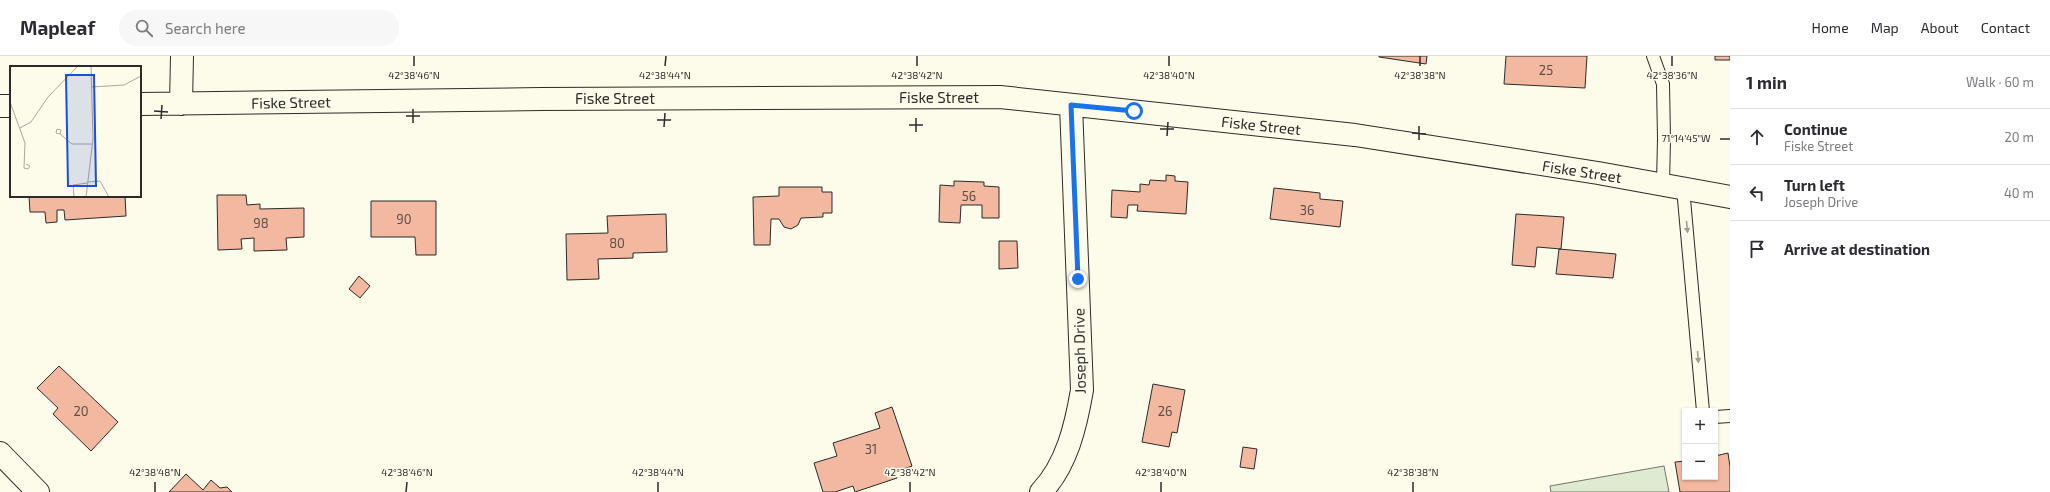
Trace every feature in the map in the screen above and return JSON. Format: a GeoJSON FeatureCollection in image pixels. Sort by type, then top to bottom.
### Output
{"type":"FeatureCollection","features":[{"type":"Feature","properties":{"kind":"street"},"geometry":{"type":"LineString","coordinates":[[181,104],[182,56]]}},
{"type":"Feature","properties":{"kind":"street","name":"Fiske Street"},"geometry":{"type":"LineString","coordinates":[[141,104],[549,99],[1000,97],[1355,135],[1730,196]]}},
{"type":"Feature","properties":{"kind":"street","name":"Joseph Drive"},"geometry":{"type":"LineString","coordinates":[[1041,492],[1048,484],[1064,456],[1076,425],[1082,390],[1071,105]]}},
{"type":"Feature","properties":{"kind":"street"},"geometry":{"type":"LineString","coordinates":[[0,453],[38,492]]}},
{"type":"Feature","properties":{"kind":"lane"},"geometry":{"type":"LineString","coordinates":[[1653,56],[1662,84],[1664,139],[1673,186],[1703,408]]}},
{"type":"Feature","properties":{"kind":"lane"},"geometry":{"type":"LineString","coordinates":[[1718,417],[1730,416]]}},
{"type":"Feature","properties":{"kind":"green space"},"geometry":{"type":"Polygon","coordinates":[[[1664,466],[1669,492],[1551,492],[1550,486],[1664,466]]]}},
{"type":"Feature","properties":{"kind":"building"},"geometry":{"type":"Polygon","coordinates":[[[1379,56],[1427,56],[1426,64],[1379,56]]]}},
{"type":"Feature","properties":{"kind":"building"},"geometry":{"type":"Polygon","coordinates":[[[1506,56],[1587,56],[1585,88],[1504,84],[1506,56]]]}},
{"type":"Feature","properties":{"kind":"building"},"geometry":{"type":"Polygon","coordinates":[[[1715,56],[1730,56],[1730,60],[1715,60],[1715,56]]]}},
{"type":"Feature","properties":{"kind":"building"},"geometry":{"type":"Polygon","coordinates":[[[1166,175],[1175,176],[1175,181],[1188,182],[1186,214],[1137,211],[1138,205],[1128,205],[1127,218],[1111,217],[1112,190],[1140,192],[1140,184],[1149,185],[1150,180],[1166,181],[1166,175]]]}},
{"type":"Feature","properties":{"kind":"building"},"geometry":{"type":"Polygon","coordinates":[[[954,181],[984,182],[984,186],[999,187],[999,218],[982,218],[982,205],[961,205],[960,223],[939,222],[940,185],[954,186],[954,181]]]}},
{"type":"Feature","properties":{"kind":"building"},"geometry":{"type":"Polygon","coordinates":[[[779,187],[822,187],[822,192],[832,192],[832,213],[823,213],[823,217],[801,218],[798,225],[791,229],[784,227],[779,219],[771,219],[770,245],[754,245],[753,197],[779,196],[779,187]]]}},
{"type":"Feature","properties":{"kind":"building"},"geometry":{"type":"Polygon","coordinates":[[[1274,188],[1320,193],[1320,199],[1343,201],[1340,227],[1270,219],[1274,188]]]}},
{"type":"Feature","properties":{"kind":"building"},"geometry":{"type":"Polygon","coordinates":[[[217,195],[246,195],[247,205],[260,204],[260,209],[304,208],[304,237],[286,238],[287,250],[254,251],[254,238],[241,239],[242,249],[218,250],[217,195]]]}},
{"type":"Feature","properties":{"kind":"building"},"geometry":{"type":"Polygon","coordinates":[[[29,197],[125,197],[126,216],[65,220],[64,210],[57,210],[57,222],[46,223],[45,212],[30,212],[29,197]]]}},
{"type":"Feature","properties":{"kind":"building"},"geometry":{"type":"Polygon","coordinates":[[[371,201],[436,201],[436,255],[416,255],[415,237],[371,237],[371,201]]]}},
{"type":"Feature","properties":{"kind":"building"},"geometry":{"type":"Polygon","coordinates":[[[666,214],[667,252],[633,253],[633,258],[598,259],[599,279],[567,280],[566,234],[608,233],[607,216],[666,214]]]}},
{"type":"Feature","properties":{"kind":"building"},"geometry":{"type":"Polygon","coordinates":[[[1516,214],[1564,217],[1561,249],[1537,247],[1535,267],[1512,265],[1516,214]]]}},
{"type":"Feature","properties":{"kind":"building"},"geometry":{"type":"Polygon","coordinates":[[[999,241],[1017,241],[1018,268],[999,269],[999,241]]]}},
{"type":"Feature","properties":{"kind":"building"},"geometry":{"type":"Polygon","coordinates":[[[1559,249],[1616,254],[1613,278],[1556,274],[1559,249]]]}},
{"type":"Feature","properties":{"kind":"building"},"geometry":{"type":"Polygon","coordinates":[[[359,276],[370,286],[360,298],[349,289],[359,276]]]}},
{"type":"Feature","properties":{"kind":"building"},"geometry":{"type":"Polygon","coordinates":[[[59,366],[118,422],[91,451],[53,414],[58,408],[37,388],[59,366]]]}},
{"type":"Feature","properties":{"kind":"building"},"geometry":{"type":"Polygon","coordinates":[[[1153,384],[1185,390],[1177,433],[1172,432],[1169,447],[1142,442],[1153,384]]]}},
{"type":"Feature","properties":{"kind":"building"},"geometry":{"type":"Polygon","coordinates":[[[892,407],[912,466],[895,472],[897,478],[855,492],[853,486],[835,492],[823,492],[814,463],[837,456],[833,443],[880,428],[875,413],[892,407]]]}},
{"type":"Feature","properties":{"kind":"building"},"geometry":{"type":"Polygon","coordinates":[[[1243,447],[1257,449],[1254,469],[1240,467],[1243,447]]]}},
{"type":"Feature","properties":{"kind":"building"},"geometry":{"type":"Polygon","coordinates":[[[1728,453],[1730,467],[1730,492],[1680,492],[1675,462],[1682,461],[1682,480],[1718,480],[1718,455],[1728,453]]]}},
{"type":"Feature","properties":{"kind":"building"},"geometry":{"type":"Polygon","coordinates":[[[186,474],[203,490],[211,480],[220,488],[227,487],[232,492],[169,492],[186,474]]]}},
{"type":"Feature","properties":{"kind":"route"},"geometry":{"type":"LineString","coordinates":[[1078,279],[1071,105],[1134,111]]}}]}
